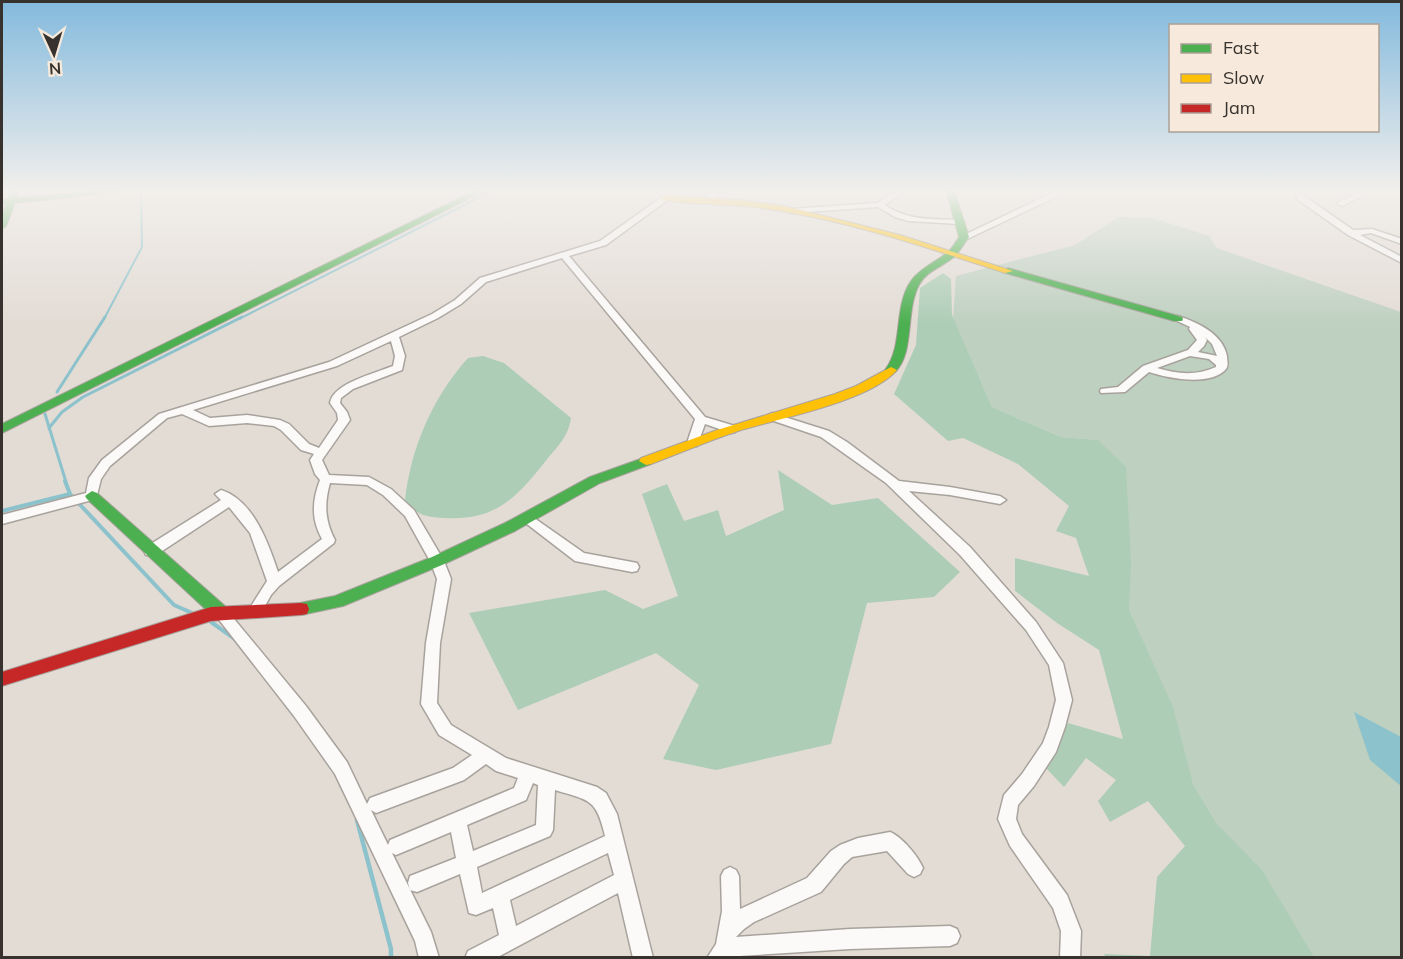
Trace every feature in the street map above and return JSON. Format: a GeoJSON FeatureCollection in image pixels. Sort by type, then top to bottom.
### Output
{"type":"FeatureCollection","features":[{"type":"Feature","properties":{"kind":"street"},"geometry":{"type":"LineString","coordinates":[[2,429],[392,235]]}},
{"type":"Feature","properties":{"kind":"street"},"geometry":{"type":"LineString","coordinates":[[88,497],[95,478],[106,463],[163,416],[333,364],[458,302],[483,280],[566,256],[603,243],[614,235]]}},
{"type":"Feature","properties":{"kind":"street"},"geometry":{"type":"LineString","coordinates":[[882,235],[1178,319],[1201,328],[1214,340],[1223,360],[1221,369],[1195,378],[1175,377],[1147,368]]}},
{"type":"Feature","properties":{"kind":"street"},"geometry":{"type":"LineString","coordinates":[[2,679],[216,613],[309,609],[337,602],[437,561],[527,518],[595,480],[731,429],[862,389],[891,373],[898,363],[909,293],[915,282],[926,270],[952,253],[964,237],[969,235]]}},
{"type":"Feature","properties":{"kind":"street"},"geometry":{"type":"LineString","coordinates":[[1353,235],[1401,261]]}},
{"type":"Feature","properties":{"kind":"street"},"geometry":{"type":"LineString","coordinates":[[1381,235],[1401,243]]}},
{"type":"Feature","properties":{"kind":"street"},"geometry":{"type":"LineString","coordinates":[[566,256],[701,419],[731,429]]}},
{"type":"Feature","properties":{"kind":"street"},"geometry":{"type":"LineString","coordinates":[[1105,391],[1121,390],[1147,368],[1189,353],[1202,344],[1202,340],[1193,328],[1178,319]]}},
{"type":"Feature","properties":{"kind":"street"},"geometry":{"type":"LineString","coordinates":[[393,336],[400,356],[398,368],[340,393],[335,403],[342,412],[344,420],[316,460],[321,474],[326,478],[369,481],[387,492],[410,513],[437,561],[444,579],[433,643],[429,704],[445,730],[502,765],[591,793],[600,799],[608,814],[643,957]]}},
{"type":"Feature","properties":{"kind":"street"},"geometry":{"type":"LineString","coordinates":[[1189,353],[1202,353],[1223,365]]}},
{"type":"Feature","properties":{"kind":"street"},"geometry":{"type":"LineString","coordinates":[[181,409],[209,422],[247,419],[276,423],[285,427],[305,447],[320,452]]}},
{"type":"Feature","properties":{"kind":"street"},"geometry":{"type":"LineString","coordinates":[[772,417],[825,434],[895,485],[966,551],[1031,626],[1056,663],[1064,700],[1057,727],[1050,747],[1010,801],[1007,819],[1016,840],[1060,902],[1071,930],[1070,957]]}},
{"type":"Feature","properties":{"kind":"street"},"geometry":{"type":"LineString","coordinates":[[693,443],[701,419]]}},
{"type":"Feature","properties":{"kind":"street"},"geometry":{"type":"LineString","coordinates":[[255,611],[274,582],[329,540],[321,527],[318,513],[320,495],[326,478]]}},
{"type":"Feature","properties":{"kind":"street"},"geometry":{"type":"LineString","coordinates":[[895,485],[950,491],[1000,500]]}},
{"type":"Feature","properties":{"kind":"street"},"geometry":{"type":"LineString","coordinates":[[2,519],[88,497]]}},
{"type":"Feature","properties":{"kind":"street"},"geometry":{"type":"LineString","coordinates":[[88,497],[152,550],[216,613],[300,711],[341,768],[424,939],[429,957]]}},
{"type":"Feature","properties":{"kind":"street"},"geometry":{"type":"LineString","coordinates":[[152,550],[226,497],[239,506],[253,524],[274,582]]}},
{"type":"Feature","properties":{"kind":"street"},"geometry":{"type":"LineString","coordinates":[[527,518],[580,557],[632,567]]}},
{"type":"Feature","properties":{"kind":"street"},"geometry":{"type":"LineString","coordinates":[[376,804],[458,774],[486,755]]}},
{"type":"Feature","properties":{"kind":"street"},"geometry":{"type":"LineString","coordinates":[[396,846],[520,794],[528,773]]}},
{"type":"Feature","properties":{"kind":"street"},"geometry":{"type":"LineString","coordinates":[[417,883],[544,830],[547,779]]}},
{"type":"Feature","properties":{"kind":"street"},"geometry":{"type":"LineString","coordinates":[[458,820],[476,906],[614,841]]}},
{"type":"Feature","properties":{"kind":"street"},"geometry":{"type":"LineString","coordinates":[[723,945],[741,918],[813,885],[825,876],[841,854],[890,841],[914,868]]}},
{"type":"Feature","properties":{"kind":"street"},"geometry":{"type":"LineString","coordinates":[[723,945],[731,901],[730,876]]}},
{"type":"Feature","properties":{"kind":"street"},"geometry":{"type":"LineString","coordinates":[[475,957],[624,880]]}},
{"type":"Feature","properties":{"kind":"street"},"geometry":{"type":"LineString","coordinates":[[499,895],[510,939]]}},
{"type":"Feature","properties":{"kind":"street"},"geometry":{"type":"LineString","coordinates":[[723,945],[950,936]]}},
{"type":"Feature","properties":{"kind":"green space"},"geometry":{"type":"Polygon","coordinates":[[[1091,235],[1205,235],[1209,236],[1217,248],[1401,312],[1401,957],[1306,957],[1193,784],[1129,610],[1098,440],[1061,437],[992,407],[953,318],[956,276],[1075,245],[1091,235]]]}},
{"type":"Feature","properties":{"kind":"green space"},"geometry":{"type":"Polygon","coordinates":[[[943,273],[951,279],[952,315],[992,407],[1061,437],[1098,440],[1126,467],[1131,563],[1129,610],[1173,707],[1193,784],[1217,824],[1262,870],[1314,957],[1106,957],[1104,954],[1150,956],[1157,877],[1185,846],[1148,801],[1110,822],[1098,801],[1116,780],[1086,758],[1064,787],[1046,768],[1068,723],[1123,739],[1099,650],[1057,623],[1015,591],[1015,558],[1089,576],[1076,538],[1056,531],[1069,506],[1018,464],[963,438],[948,441],[894,394],[916,345],[920,288],[943,273]]]}},
{"type":"Feature","properties":{"kind":"green space"},"geometry":{"type":"Polygon","coordinates":[[[483,356],[504,363],[571,418],[568,430],[560,444],[527,484],[493,510],[463,518],[438,518],[422,515],[405,500],[412,462],[425,424],[455,373],[468,358],[483,356]]]}},
{"type":"Feature","properties":{"kind":"green space"},"geometry":{"type":"Polygon","coordinates":[[[778,470],[832,505],[878,498],[960,572],[934,597],[867,603],[831,744],[716,770],[663,759],[699,685],[656,653],[518,710],[469,613],[605,590],[643,609],[678,596],[642,494],[667,484],[684,521],[718,510],[726,536],[784,510],[778,470]]]}},
{"type":"Feature","properties":{"kind":"water"},"geometry":{"type":"Polygon","coordinates":[[[1354,712],[1401,737],[1401,786],[1370,760],[1354,712]]]}},
{"type":"Feature","properties":{"kind":"waterway"},"geometry":{"type":"LineString","coordinates":[[104,319],[142,247],[142,235]]}},
{"type":"Feature","properties":{"kind":"waterway"},"geometry":{"type":"LineString","coordinates":[[239,319],[406,235]]}},
{"type":"Feature","properties":{"kind":"waterway"},"geometry":{"type":"LineString","coordinates":[[57,392],[105,317]]}},
{"type":"Feature","properties":{"kind":"waterway"},"geometry":{"type":"LineString","coordinates":[[49,428],[62,412],[83,397],[242,317]]}},
{"type":"Feature","properties":{"kind":"waterway"},"geometry":{"type":"LineString","coordinates":[[45,414],[49,428]]}},
{"type":"Feature","properties":{"kind":"waterway"},"geometry":{"type":"LineString","coordinates":[[49,428],[66,482]]}},
{"type":"Feature","properties":{"kind":"waterway"},"geometry":{"type":"LineString","coordinates":[[65,481],[70,494]]}},
{"type":"Feature","properties":{"kind":"waterway"},"geometry":{"type":"LineString","coordinates":[[2,511],[70,494]]}},
{"type":"Feature","properties":{"kind":"waterway"},"geometry":{"type":"LineString","coordinates":[[70,494],[174,605],[192,613]]}},
{"type":"Feature","properties":{"kind":"waterway"},"geometry":{"type":"LineString","coordinates":[[211,622],[235,639]]}},
{"type":"Feature","properties":{"kind":"waterway"},"geometry":{"type":"LineString","coordinates":[[357,820],[391,949],[391,958]]}},
{"type":"Feature","properties":{"kind":"traffic: fast"},"geometry":{"type":"LineString","coordinates":[[2,429],[392,235]]}},
{"type":"Feature","properties":{"kind":"traffic: fast"},"geometry":{"type":"LineString","coordinates":[[891,370],[898,363],[906,305],[915,282],[926,271],[952,253],[963,235]]}},
{"type":"Feature","properties":{"kind":"traffic: fast"},"geometry":{"type":"LineString","coordinates":[[1008,271],[1178,319]]}},
{"type":"Feature","properties":{"kind":"traffic: fast"},"geometry":{"type":"LineString","coordinates":[[301,609],[337,602],[437,561],[510,527],[595,480],[646,461]]}},
{"type":"Feature","properties":{"kind":"traffic: fast"},"geometry":{"type":"LineString","coordinates":[[92,496],[220,612]]}},
{"type":"Feature","properties":{"kind":"traffic: slow"},"geometry":{"type":"LineString","coordinates":[[888,235],[1008,271]]}},
{"type":"Feature","properties":{"kind":"traffic: slow"},"geometry":{"type":"LineString","coordinates":[[646,461],[721,433],[840,397],[861,389],[891,370]]}},
{"type":"Feature","properties":{"kind":"traffic: jam"},"geometry":{"type":"LineString","coordinates":[[2,679],[211,614],[301,609]]}}]}
